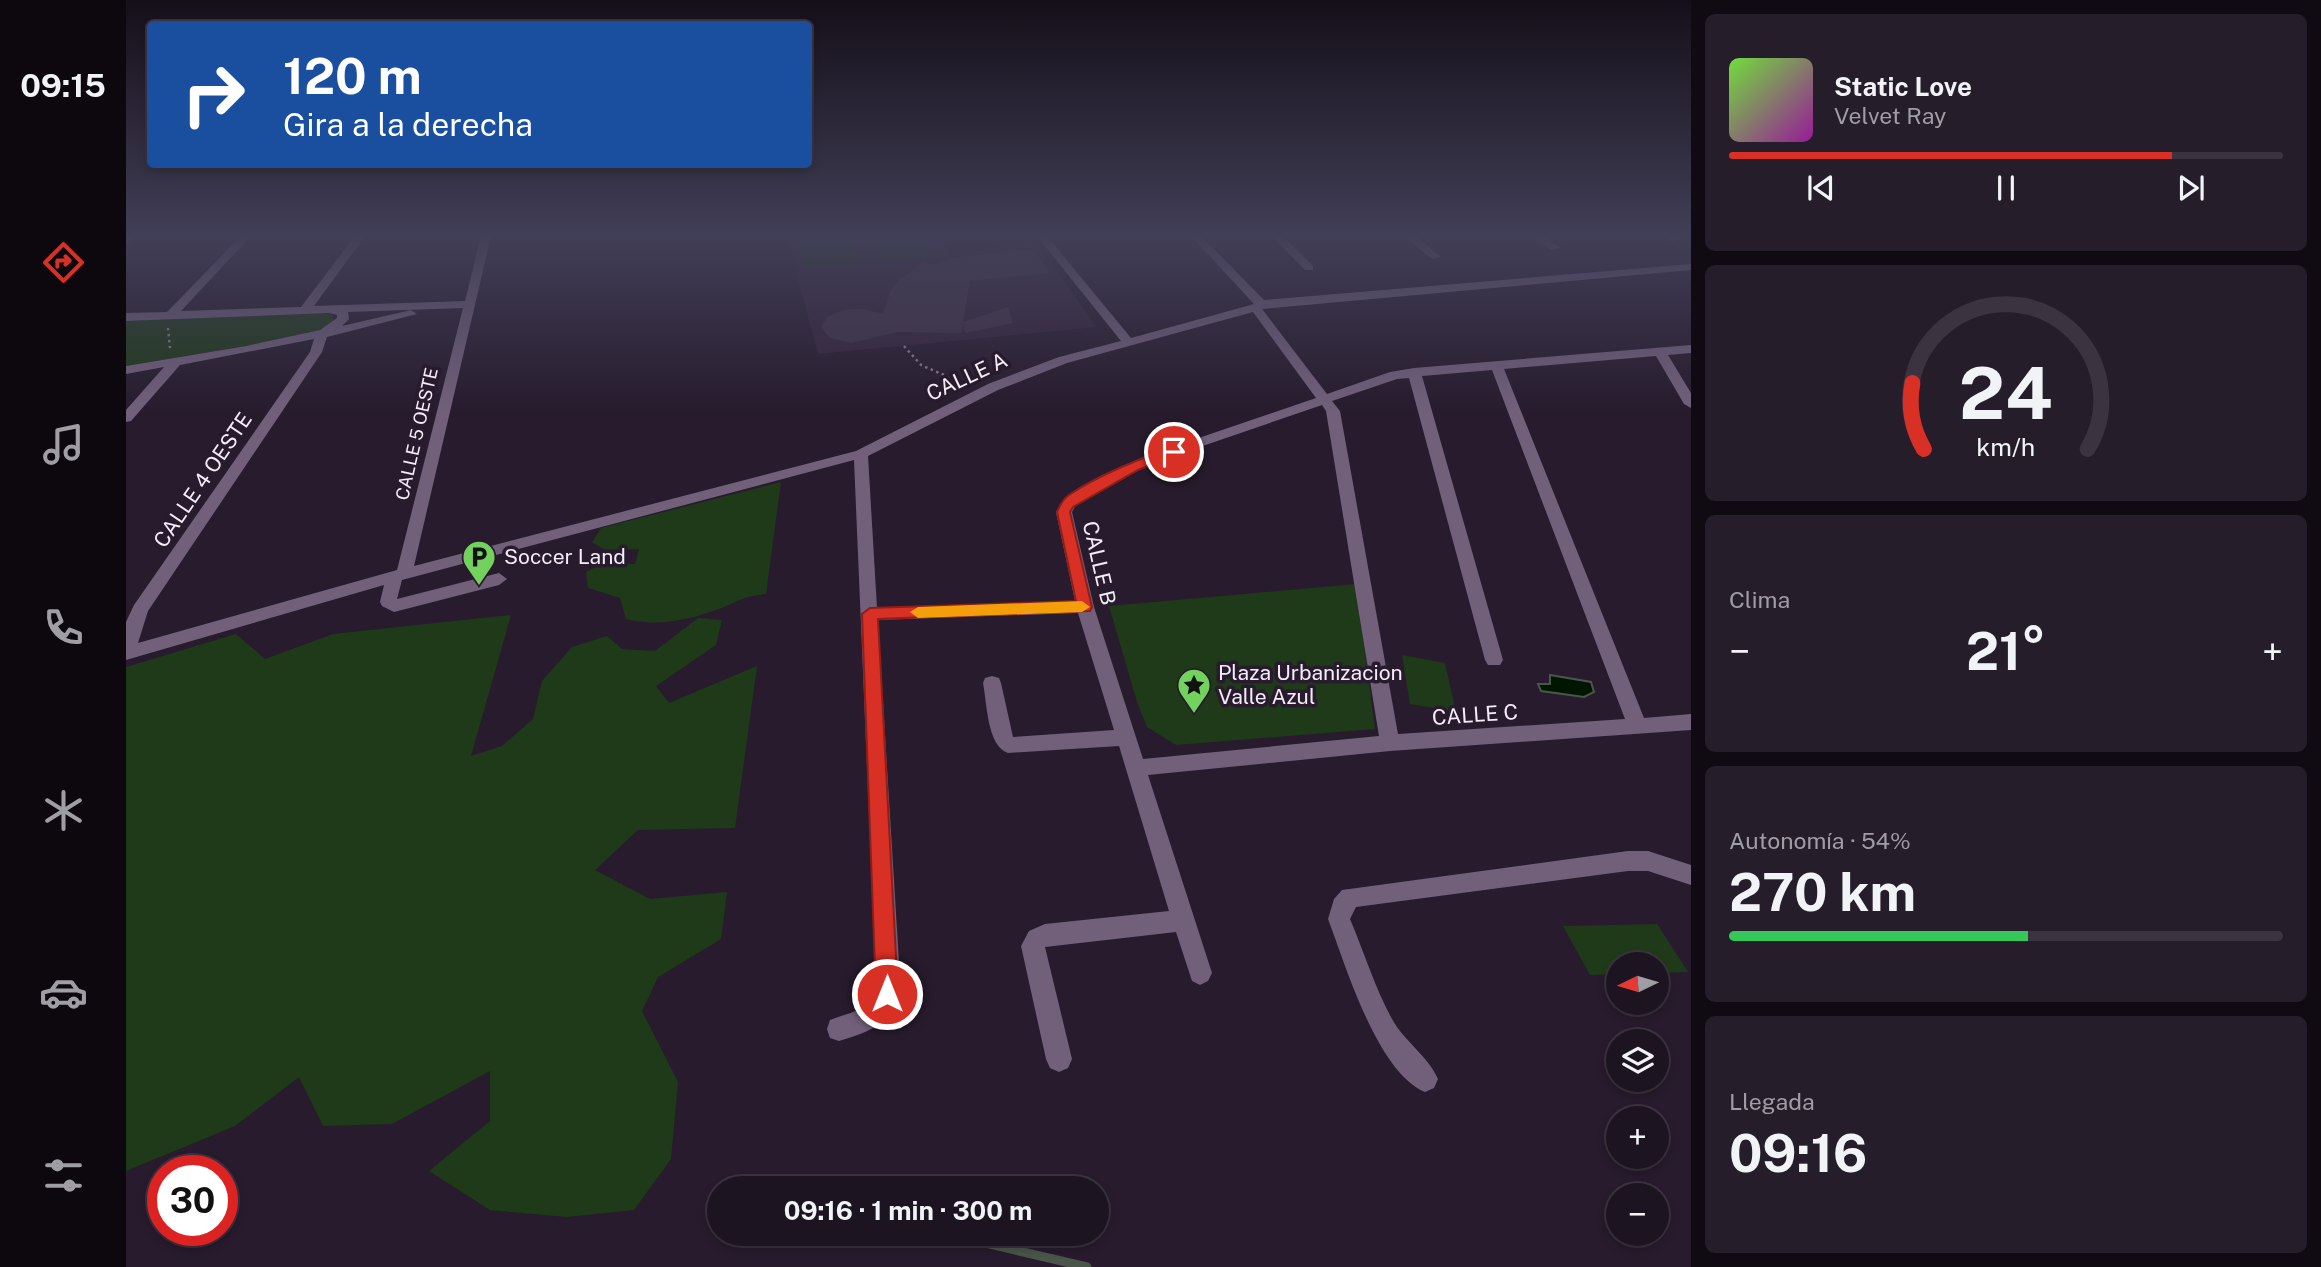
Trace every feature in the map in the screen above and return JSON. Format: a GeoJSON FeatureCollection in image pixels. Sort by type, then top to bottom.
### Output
{"type":"FeatureCollection","features":[{"type":"Feature","properties":{"kind":"street"},"geometry":{"type":"LineString","coordinates":[[170,316],[190,295]]}},
{"type":"Feature","properties":{"kind":"street"},"geometry":{"type":"LineString","coordinates":[[305,310],[316,295]]}},
{"type":"Feature","properties":{"kind":"street","name":"CALLE 5 OESTE"},"geometry":{"type":"LineString","coordinates":[[470,295],[400,575],[388,602],[394,606],[499,579]]}},
{"type":"Feature","properties":{"kind":"street"},"geometry":{"type":"LineString","coordinates":[[1090,295],[1128,342]]}},
{"type":"Feature","properties":{"kind":"street"},"geometry":{"type":"LineString","coordinates":[[1248,295],[1326,401],[1335,421],[1390,743]]}},
{"type":"Feature","properties":{"kind":"street","name":"CALLE A"},"geometry":{"type":"LineString","coordinates":[[127,652],[400,575],[861,454],[993,387],[1078,355],[1258,306],[1379,295]]}},
{"type":"Feature","properties":{"kind":"street"},"geometry":{"type":"LineString","coordinates":[[126,317],[468,304]]}},
{"type":"Feature","properties":{"kind":"street"},"geometry":{"type":"LineString","coordinates":[[126,369],[175,363],[321,335],[408,315],[430,306]]}},
{"type":"Feature","properties":{"kind":"street","name":"CALLE 4 OESTE"},"geometry":{"type":"LineString","coordinates":[[127,652],[130,633],[140,609],[316,352],[321,335],[343,319],[343,313],[328,309]]}},
{"type":"Feature","properties":{"kind":"street","name":"CALLE B"},"geometry":{"type":"LineString","coordinates":[[1200,973],[1084,607],[1063,512],[1073,498],[1148,460],[1326,401],[1395,375],[1691,349]]}},
{"type":"Feature","properties":{"kind":"street"},"geometry":{"type":"LineString","coordinates":[[1660,352],[1691,404]]}},
{"type":"Feature","properties":{"kind":"street"},"geometry":{"type":"LineString","coordinates":[[126,418],[175,363]]}},
{"type":"Feature","properties":{"kind":"street"},"geometry":{"type":"LineString","coordinates":[[1496,365],[1638,727]]}},
{"type":"Feature","properties":{"kind":"street"},"geometry":{"type":"LineString","coordinates":[[1414,372],[1494,660]]}},
{"type":"Feature","properties":{"kind":"street"},"geometry":{"type":"LineString","coordinates":[[839,1028],[862,1023],[874,1016],[883,1006],[887,994],[861,454]]}},
{"type":"Feature","properties":{"kind":"street"},"geometry":{"type":"LineString","coordinates":[[870,614],[1084,607]]}},
{"type":"Feature","properties":{"kind":"street"},"geometry":{"type":"LineString","coordinates":[[992,683],[1004,741],[1008,744],[1127,737]]}},
{"type":"Feature","properties":{"kind":"street","name":"CALLE C"},"geometry":{"type":"LineString","coordinates":[[1136,768],[1390,743],[1691,722]]}},
{"type":"Feature","properties":{"kind":"street"},"geometry":{"type":"LineString","coordinates":[[1424,1080],[1398,1051],[1378,1015],[1339,919],[1342,906],[1350,897],[1628,861],[1648,861],[1691,876]]}},
{"type":"Feature","properties":{"kind":"street"},"geometry":{"type":"LineString","coordinates":[[1059,1059],[1033,946],[1037,939],[1045,934],[1183,920]]}},
{"type":"Feature","properties":{"kind":"path"},"geometry":{"type":"LineString","coordinates":[[170,316],[168,322],[171,356],[175,363]]}},
{"type":"Feature","properties":{"kind":"path"},"geometry":{"type":"LineString","coordinates":[[904,346],[920,365],[958,385]]}},
{"type":"Feature","properties":{"kind":"shaded area"},"geometry":{"type":"Polygon","coordinates":[[[803,295],[1074,295],[1097,327],[818,354],[803,295]]]}},
{"type":"Feature","properties":{"kind":"shaded area"},"geometry":{"type":"Polygon","coordinates":[[[1550,675],[1591,682],[1594,692],[1584,697],[1541,691],[1538,684],[1550,684],[1550,675]]]}},
{"type":"Feature","properties":{"kind":"green space"},"geometry":{"type":"Polygon","coordinates":[[[325,313],[332,315],[335,321],[319,330],[268,342],[126,366],[126,321],[325,313]]]}},
{"type":"Feature","properties":{"kind":"green space"},"geometry":{"type":"Polygon","coordinates":[[[781,482],[766,594],[696,616],[650,622],[626,619],[620,598],[588,588],[586,572],[601,564],[635,564],[639,549],[605,550],[592,542],[601,528],[781,482]]]}},
{"type":"Feature","properties":{"kind":"green space"},"geometry":{"type":"Polygon","coordinates":[[[1356,584],[1375,729],[1176,745],[1147,727],[1109,606],[1356,584]]]}},
{"type":"Feature","properties":{"kind":"green space"},"geometry":{"type":"Polygon","coordinates":[[[511,615],[471,756],[502,746],[533,719],[542,681],[572,647],[607,636],[622,649],[655,651],[698,618],[722,620],[716,645],[656,686],[669,703],[757,666],[735,828],[638,830],[595,870],[650,899],[727,892],[721,939],[658,977],[642,1011],[678,1082],[671,1159],[634,1210],[567,1217],[490,1210],[429,1171],[490,1121],[490,1071],[392,1124],[323,1126],[299,1077],[235,1126],[165,1155],[147,1155],[147,1162],[126,1171],[126,667],[236,634],[265,659],[333,634],[511,615]]]}},
{"type":"Feature","properties":{"kind":"green space"},"geometry":{"type":"Polygon","coordinates":[[[1402,655],[1445,663],[1456,712],[1410,704],[1402,655]]]}},
{"type":"Feature","properties":{"kind":"green space"},"geometry":{"type":"Polygon","coordinates":[[[1657,924],[1688,972],[1670,973],[1670,952],[1606,952],[1606,974],[1590,975],[1563,926],[1657,924]]]}},
{"type":"Feature","properties":{"kind":"building"},"geometry":{"type":"Polygon","coordinates":[[[889,295],[968,295],[963,322],[1008,307],[1013,323],[965,333],[963,323],[961,333],[898,332],[851,343],[830,338],[821,328],[827,317],[843,310],[863,309],[883,314],[889,295]]]}},
{"type":"Feature","properties":{"kind":"waterway"},"geometry":{"type":"LineString","coordinates":[[998,1246],[1087,1267]]}},
{"type":"Feature","properties":{"kind":"slow traffic"},"geometry":{"type":"LineString","coordinates":[[918,612],[1082,607]]}},
{"type":"Feature","properties":{"kind":"place","name":"Soccer Land"},"geometry":{"type":"Point","coordinates":[479,587]}},
{"type":"Feature","properties":{"kind":"place","name":"Plaza Urbanizacion Valle Azul"},"geometry":{"type":"Point","coordinates":[1194,715]}},
{"type":"Feature","properties":{"kind":"route"},"geometry":{"type":"LineString","coordinates":[[887,994],[870,614],[1084,607],[1063,512],[1067,505],[1073,498],[1133,467],[1174,452]]}}]}
